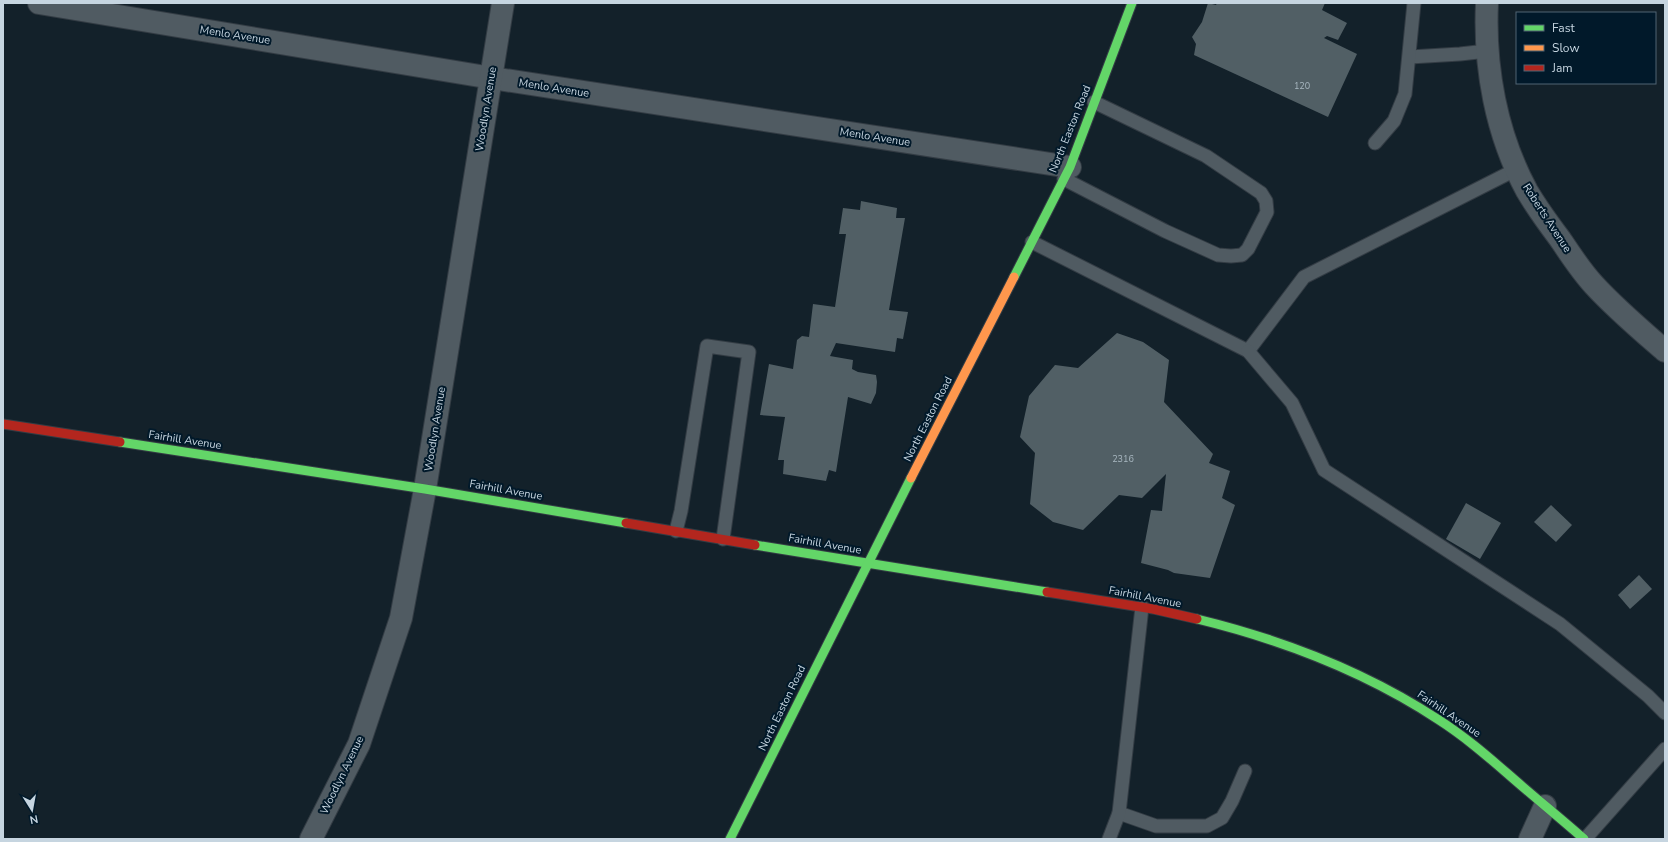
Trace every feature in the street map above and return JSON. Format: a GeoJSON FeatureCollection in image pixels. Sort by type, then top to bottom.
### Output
{"type":"FeatureCollection","features":[{"type":"Feature","properties":{"kind":"street","name":"Menlo Avenue"},"geometry":{"type":"LineString","coordinates":[[39,3],[1067,173]]}},
{"type":"Feature","properties":{"kind":"street","name":"Woodlyn Avenue"},"geometry":{"type":"LineString","coordinates":[[311,839],[359,744],[401,618],[425,489],[503,3]]}},
{"type":"Feature","properties":{"kind":"street","name":"North Easton Road"},"geometry":{"type":"LineString","coordinates":[[730,839],[867,564],[1067,173],[1132,3]]}},
{"type":"Feature","properties":{"kind":"street","name":"Roberts Avenue"},"geometry":{"type":"LineString","coordinates":[[1487,3],[1486,28],[1490,76],[1498,114],[1517,169],[1538,210],[1594,285],[1665,351]]}},
{"type":"Feature","properties":{"kind":"street","name":"Fairhill Avenue"},"geometry":{"type":"LineString","coordinates":[[3,424],[425,489],[867,564],[1142,607],[1224,626],[1273,641],[1363,676],[1440,720],[1473,744],[1585,839]]}},
{"type":"Feature","properties":{"kind":"street"},"geometry":{"type":"LineString","coordinates":[[1530,839],[1546,806]]}},
{"type":"Feature","properties":{"kind":"lane"},"geometry":{"type":"LineString","coordinates":[[1375,142],[1394,120],[1405,94],[1410,57],[1414,3]]}},
{"type":"Feature","properties":{"kind":"lane"},"geometry":{"type":"LineString","coordinates":[[1410,57],[1487,51]]}},
{"type":"Feature","properties":{"kind":"lane"},"geometry":{"type":"LineString","coordinates":[[1067,173],[1164,231],[1218,255],[1242,255],[1248,249],[1267,212],[1266,201],[1261,193],[1206,156],[1094,102]]}},
{"type":"Feature","properties":{"kind":"lane"},"geometry":{"type":"LineString","coordinates":[[1248,351],[1304,277],[1517,169]]}},
{"type":"Feature","properties":{"kind":"lane"},"geometry":{"type":"LineString","coordinates":[[1032,242],[1248,351],[1292,403],[1324,470],[1560,624],[1648,696],[1665,713]]}},
{"type":"Feature","properties":{"kind":"lane"},"geometry":{"type":"LineString","coordinates":[[676,532],[681,511],[707,346],[749,352],[723,539]]}},
{"type":"Feature","properties":{"kind":"lane"},"geometry":{"type":"LineString","coordinates":[[1109,839],[1119,813],[1142,607]]}},
{"type":"Feature","properties":{"kind":"lane"},"geometry":{"type":"LineString","coordinates":[[1585,839],[1665,749]]}},
{"type":"Feature","properties":{"kind":"lane"},"geometry":{"type":"LineString","coordinates":[[1119,813],[1156,826],[1207,826],[1222,818],[1232,801],[1245,771]]}},
{"type":"Feature","properties":{"kind":"building"},"geometry":{"type":"Polygon","coordinates":[[[1208,3],[1216,5],[1217,3],[1325,3],[1322,10],[1347,23],[1338,40],[1327,36],[1324,38],[1357,54],[1328,117],[1194,55],[1196,44],[1192,37],[1202,22],[1208,3]]]}},
{"type":"Feature","properties":{"kind":"building"},"geometry":{"type":"Polygon","coordinates":[[[861,201],[897,208],[896,218],[905,218],[889,310],[908,312],[903,339],[897,338],[895,352],[836,343],[830,356],[853,360],[852,369],[858,372],[876,375],[876,393],[871,404],[848,397],[836,472],[829,470],[826,481],[783,474],[784,460],[778,460],[785,417],[760,415],[769,364],[793,369],[797,340],[802,336],[809,337],[813,304],[835,307],[846,234],[839,234],[843,208],[860,210],[861,201]]]}},
{"type":"Feature","properties":{"kind":"building"},"geometry":{"type":"Polygon","coordinates":[[[1117,333],[1143,342],[1169,360],[1164,402],[1213,454],[1209,463],[1230,471],[1222,498],[1235,505],[1210,578],[1174,573],[1141,563],[1151,510],[1162,511],[1166,474],[1142,498],[1119,495],[1083,530],[1053,522],[1030,504],[1035,453],[1020,437],[1029,396],[1055,365],[1078,368],[1117,333]]]}},
{"type":"Feature","properties":{"kind":"building"},"geometry":{"type":"Polygon","coordinates":[[[1466,503],[1501,523],[1480,559],[1446,539],[1466,503]]]}},
{"type":"Feature","properties":{"kind":"building"},"geometry":{"type":"Polygon","coordinates":[[[1551,505],[1572,525],[1556,542],[1534,522],[1551,505]]]}},
{"type":"Feature","properties":{"kind":"building"},"geometry":{"type":"Polygon","coordinates":[[[1639,575],[1652,589],[1630,609],[1618,595],[1639,575]]]}},
{"type":"Feature","properties":{"kind":"traffic: fast"},"geometry":{"type":"LineString","coordinates":[[1014,277],[1070,167],[1132,3]]}},
{"type":"Feature","properties":{"kind":"traffic: fast"},"geometry":{"type":"LineString","coordinates":[[120,442],[425,489],[626,523]]}},
{"type":"Feature","properties":{"kind":"traffic: fast"},"geometry":{"type":"LineString","coordinates":[[730,839],[911,478]]}},
{"type":"Feature","properties":{"kind":"traffic: fast"},"geometry":{"type":"LineString","coordinates":[[755,545],[1047,592]]}},
{"type":"Feature","properties":{"kind":"traffic: fast"},"geometry":{"type":"LineString","coordinates":[[1197,619],[1261,637],[1323,659],[1353,672],[1411,703],[1448,726],[1475,746],[1584,839]]}},
{"type":"Feature","properties":{"kind":"traffic: slow"},"geometry":{"type":"LineString","coordinates":[[911,478],[1014,277]]}},
{"type":"Feature","properties":{"kind":"traffic: jam"},"geometry":{"type":"LineString","coordinates":[[3,424],[120,442]]}},
{"type":"Feature","properties":{"kind":"traffic: jam"},"geometry":{"type":"LineString","coordinates":[[626,523],[755,545]]}},
{"type":"Feature","properties":{"kind":"traffic: jam"},"geometry":{"type":"LineString","coordinates":[[1047,592],[1153,609],[1197,619]]}}]}
